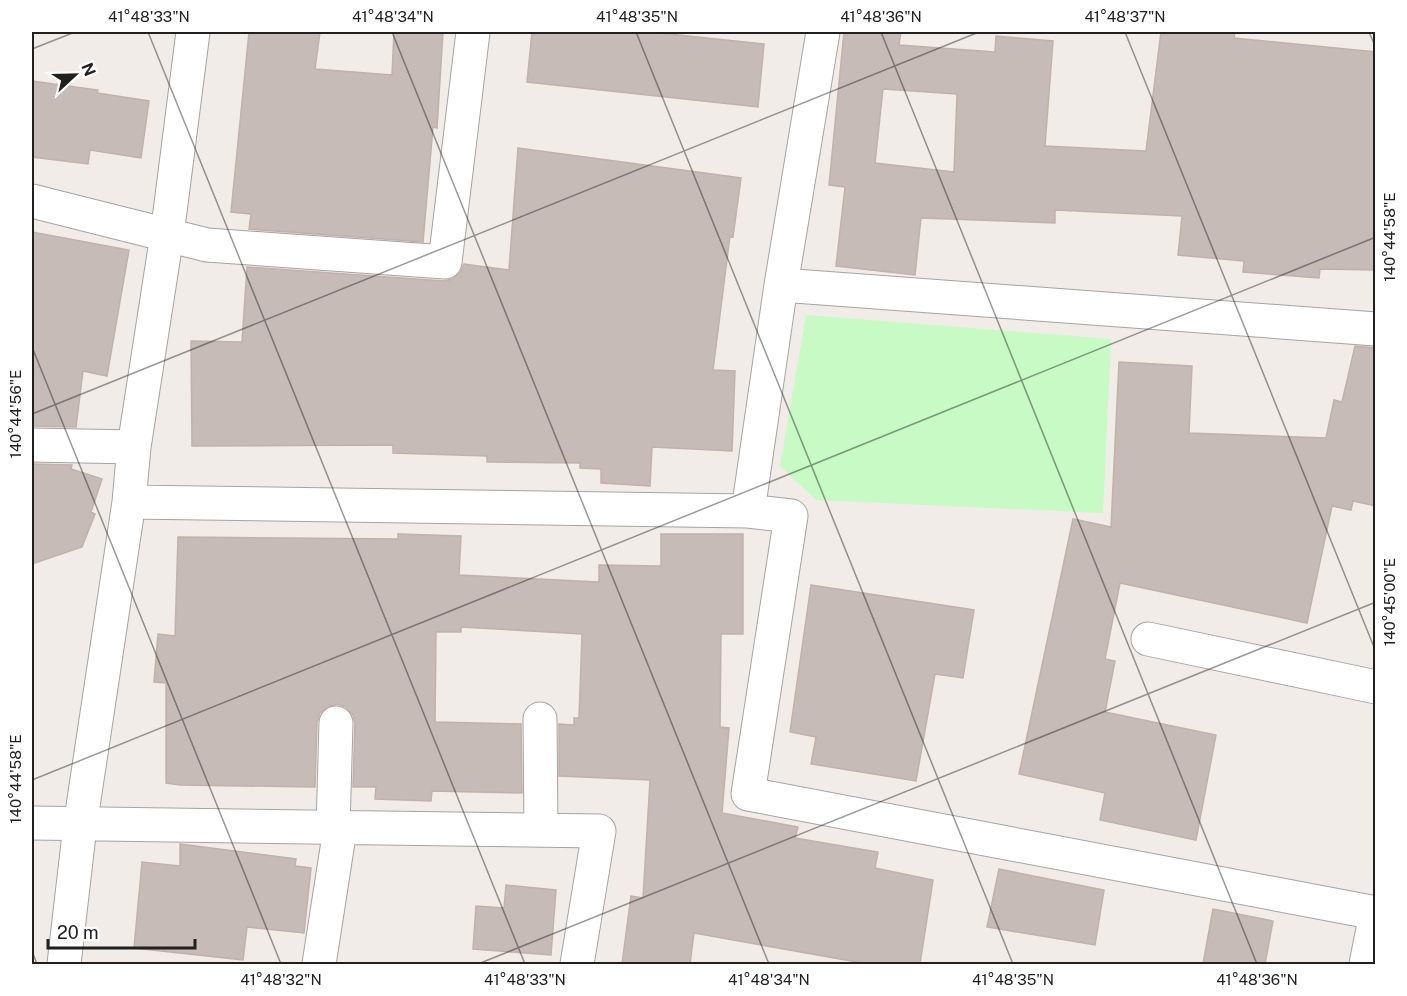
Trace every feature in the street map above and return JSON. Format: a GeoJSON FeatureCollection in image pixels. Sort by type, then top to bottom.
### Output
{"type":"FeatureCollection","features":[{"type":"Feature","properties":{"kind":"street"},"geometry":{"type":"LineString","coordinates":[[64,964],[80,826],[129,502],[134,447],[167,235],[194,32]]}},
{"type":"Feature","properties":{"kind":"street"},"geometry":{"type":"LineString","coordinates":[[32,201],[207,244],[445,262],[473,32]]}},
{"type":"Feature","properties":{"kind":"street"},"geometry":{"type":"LineString","coordinates":[[748,511],[781,285],[823,32]]}},
{"type":"Feature","properties":{"kind":"street"},"geometry":{"type":"LineString","coordinates":[[781,285],[1376,329]]}},
{"type":"Feature","properties":{"kind":"street"},"geometry":{"type":"LineString","coordinates":[[32,445],[134,447]]}},
{"type":"Feature","properties":{"kind":"street"},"geometry":{"type":"LineString","coordinates":[[129,502],[748,511],[791,516],[748,794],[1376,914],[1366,964]]}},
{"type":"Feature","properties":{"kind":"street"},"geometry":{"type":"LineString","coordinates":[[1148,639],[1376,687]]}},
{"type":"Feature","properties":{"kind":"street"},"geometry":{"type":"LineString","coordinates":[[540,719],[541,830]]}},
{"type":"Feature","properties":{"kind":"street"},"geometry":{"type":"LineString","coordinates":[[319,964],[336,829],[336,723]]}},
{"type":"Feature","properties":{"kind":"street"},"geometry":{"type":"LineString","coordinates":[[32,823],[80,826],[599,831],[577,964]]}},
{"type":"Feature","properties":{"kind":"green space"},"geometry":{"type":"Polygon","coordinates":[[[806,315],[1111,339],[1103,513],[816,500],[780,466],[806,315]]]}},
{"type":"Feature","properties":{"kind":"building"},"geometry":{"type":"Polygon","coordinates":[[[249,32],[320,32],[315,69],[392,75],[394,32],[443,32],[437,128],[433,127],[423,242],[249,229],[251,214],[231,212],[249,32]]]}},
{"type":"Feature","properties":{"kind":"building"},"geometry":{"type":"Polygon","coordinates":[[[532,32],[650,32],[764,44],[758,107],[527,82],[532,32]]]}},
{"type":"Feature","properties":{"kind":"building"},"geometry":{"type":"Polygon","coordinates":[[[844,32],[901,32],[899,45],[995,52],[996,36],[1053,41],[1045,146],[1146,151],[1161,32],[1235,32],[1234,38],[1376,52],[1376,270],[1320,269],[1319,278],[1243,272],[1244,261],[1178,255],[1182,216],[1055,210],[1055,223],[921,218],[915,275],[836,266],[845,187],[829,185],[844,32]],[[883,89],[875,163],[954,172],[957,94],[883,89]]]}},
{"type":"Feature","properties":{"kind":"building"},"geometry":{"type":"Polygon","coordinates":[[[32,81],[98,90],[97,93],[149,101],[141,158],[90,150],[88,164],[32,157],[32,81]]]}},
{"type":"Feature","properties":{"kind":"building"},"geometry":{"type":"Polygon","coordinates":[[[518,148],[741,178],[733,237],[730,236],[713,370],[735,371],[732,451],[652,447],[650,486],[601,483],[601,469],[580,468],[580,463],[487,462],[487,456],[393,453],[393,445],[192,446],[191,341],[242,342],[247,267],[444,281],[453,279],[460,273],[464,264],[509,270],[518,148]]]}},
{"type":"Feature","properties":{"kind":"building"},"geometry":{"type":"Polygon","coordinates":[[[32,232],[129,250],[107,376],[83,371],[76,427],[32,426],[32,232]]]}},
{"type":"Feature","properties":{"kind":"building"},"geometry":{"type":"Polygon","coordinates":[[[1355,346],[1376,348],[1376,506],[1353,501],[1351,510],[1332,506],[1307,623],[1120,583],[1105,659],[1115,661],[1105,712],[1216,735],[1196,840],[1100,820],[1105,793],[1019,774],[1073,519],[1111,527],[1119,362],[1192,366],[1189,433],[1326,438],[1334,400],[1342,402],[1355,346]]]}},
{"type":"Feature","properties":{"kind":"building"},"geometry":{"type":"Polygon","coordinates":[[[32,464],[72,465],[71,469],[102,479],[91,512],[95,514],[82,547],[32,564],[32,464]]]}},
{"type":"Feature","properties":{"kind":"building"},"geometry":{"type":"Polygon","coordinates":[[[398,534],[461,536],[459,575],[599,582],[599,565],[661,566],[661,534],[743,534],[743,634],[721,634],[720,727],[729,728],[722,813],[798,827],[795,838],[878,852],[875,868],[933,880],[920,964],[868,964],[694,933],[690,964],[622,964],[631,896],[643,898],[650,780],[559,776],[559,724],[574,725],[574,718],[579,718],[582,634],[461,627],[461,632],[436,632],[435,722],[521,724],[522,793],[432,791],[431,801],[375,799],[376,787],[353,787],[355,723],[353,715],[346,707],[337,704],[327,707],[320,713],[317,722],[315,787],[166,783],[166,683],[154,682],[158,634],[175,636],[178,537],[398,539],[398,534]]]}},
{"type":"Feature","properties":{"kind":"building"},"geometry":{"type":"Polygon","coordinates":[[[811,585],[974,610],[963,678],[935,674],[916,781],[811,764],[816,737],[790,732],[811,585]]]}},
{"type":"Feature","properties":{"kind":"building"},"geometry":{"type":"Polygon","coordinates":[[[180,844],[296,859],[295,866],[311,868],[304,933],[247,927],[243,960],[134,948],[142,862],[180,866],[180,844]]]}},
{"type":"Feature","properties":{"kind":"building"},"geometry":{"type":"Polygon","coordinates":[[[999,869],[1104,890],[1095,945],[987,927],[999,869]]]}},
{"type":"Feature","properties":{"kind":"building"},"geometry":{"type":"Polygon","coordinates":[[[506,885],[556,890],[551,955],[473,949],[476,906],[504,908],[506,885]]]}},
{"type":"Feature","properties":{"kind":"building"},"geometry":{"type":"Polygon","coordinates":[[[1213,909],[1273,921],[1265,964],[1203,964],[1213,909]]]}}]}
